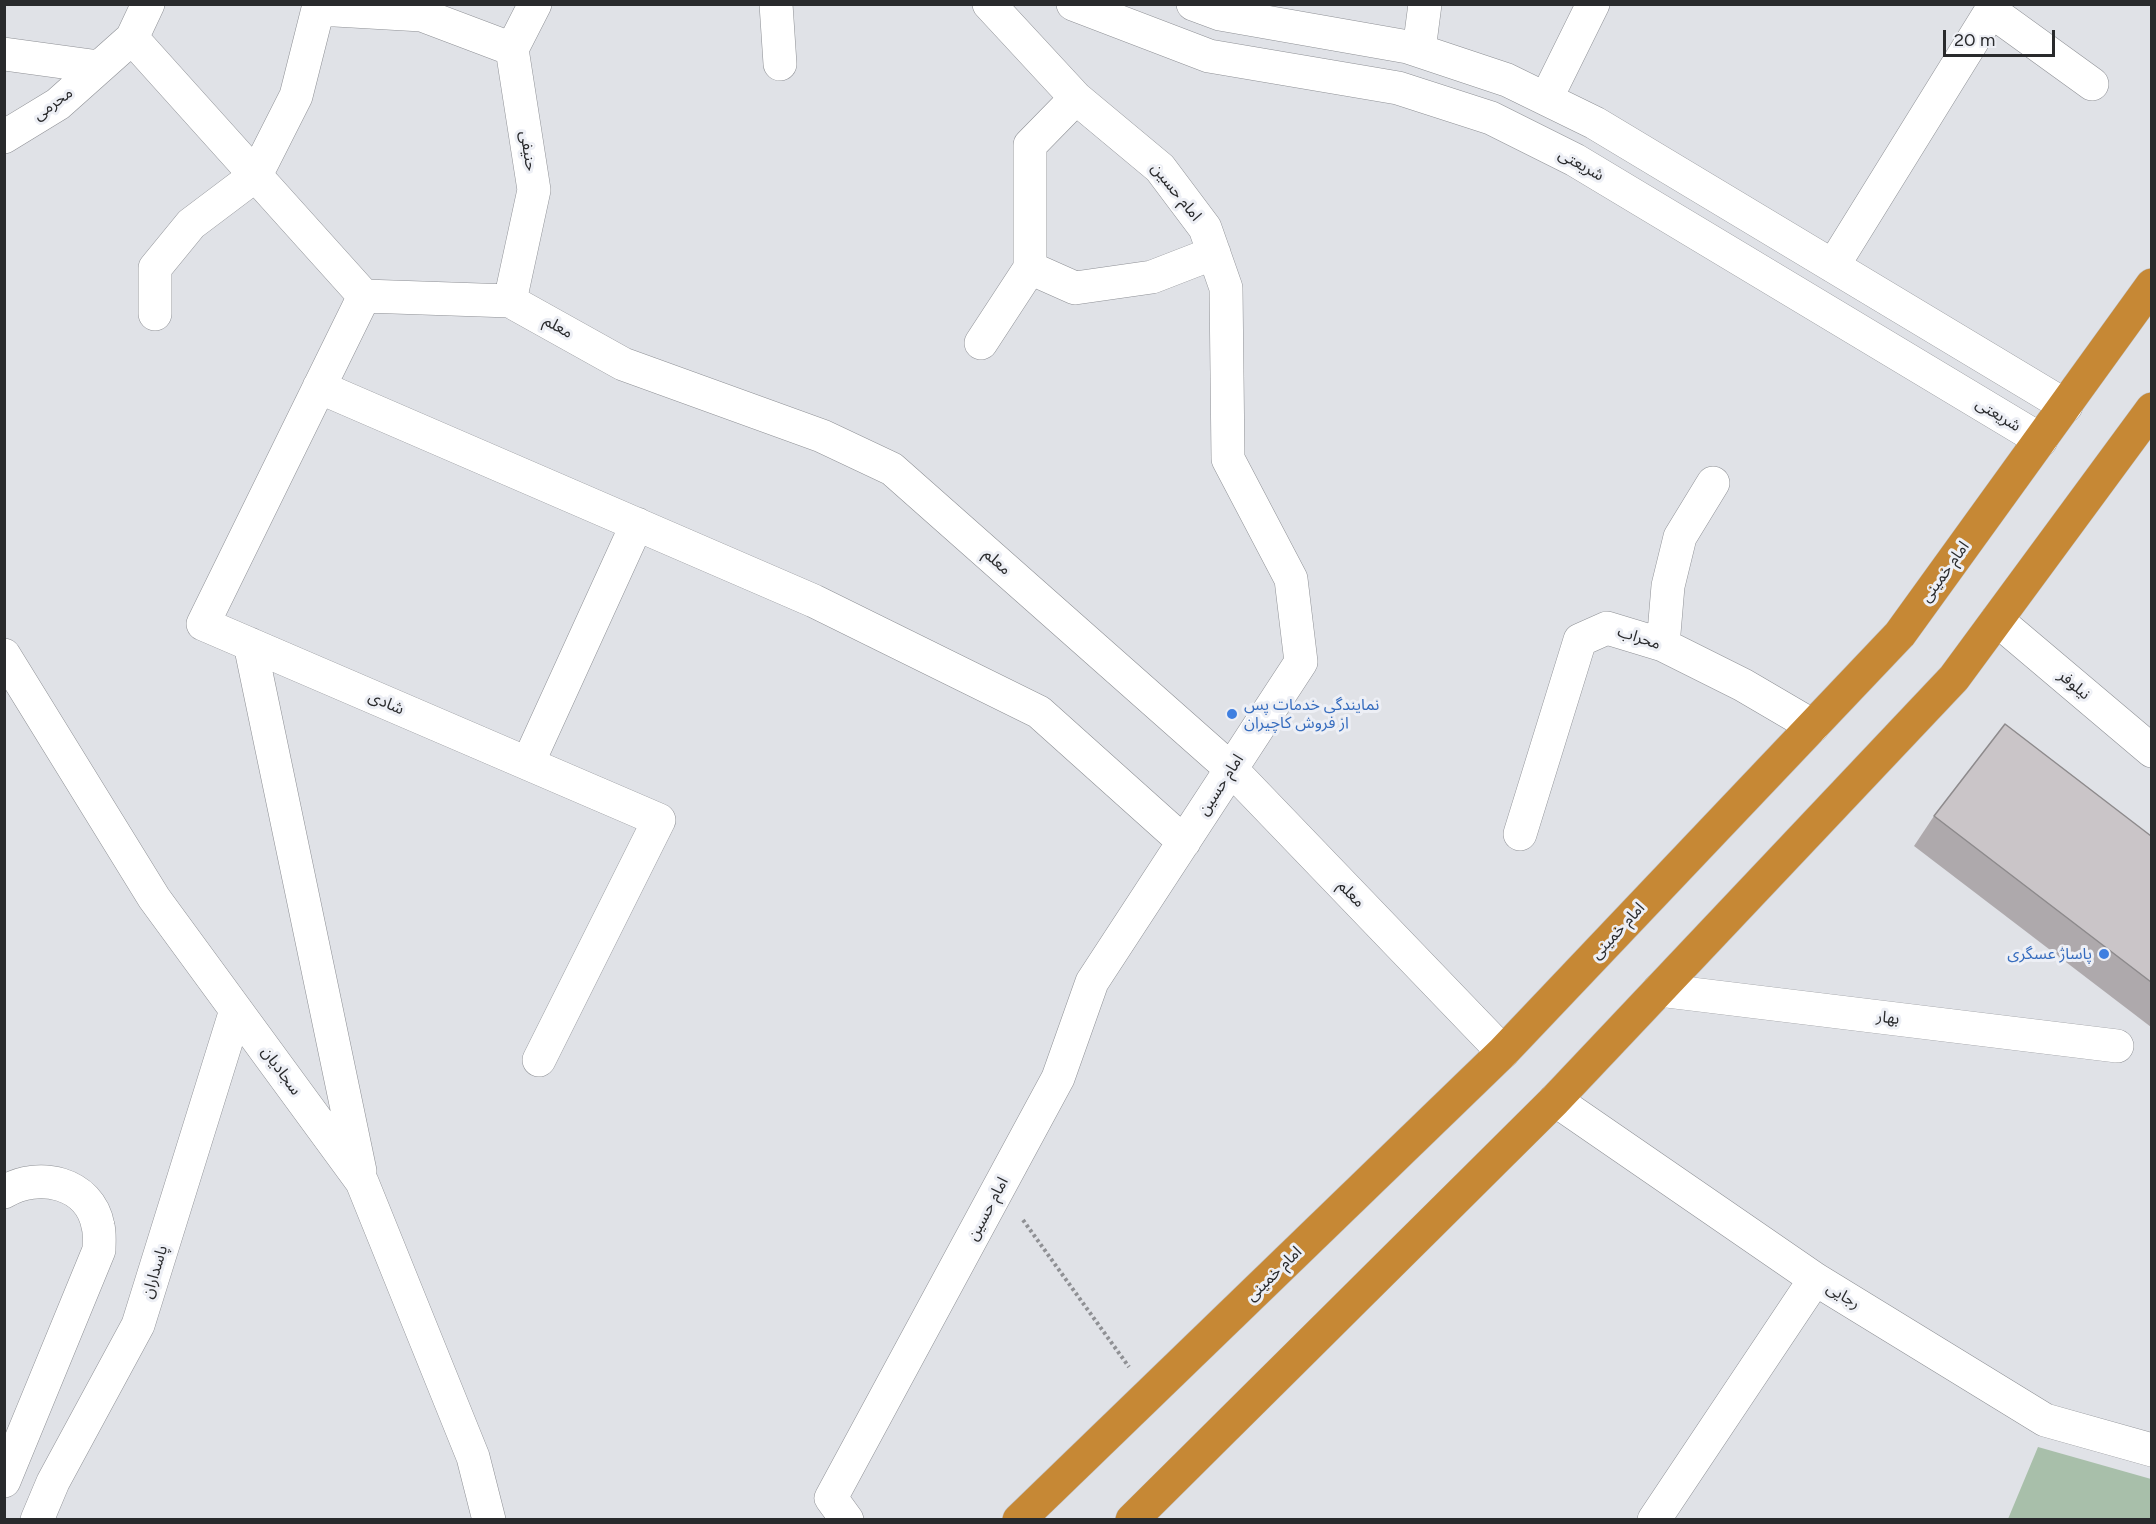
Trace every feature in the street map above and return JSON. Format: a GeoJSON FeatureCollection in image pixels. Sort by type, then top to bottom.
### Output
{"type":"FeatureCollection","features":[{"type":"Feature","properties":{"kind":"highway","name":"امام خمینی"},"geometry":{"type":"LineString","coordinates":[[1019,1520],[1503,1052],[1900,634],[2151,285]]}},
{"type":"Feature","properties":{"kind":"highway"},"geometry":{"type":"LineString","coordinates":[[1132,1520],[1555,1100],[1954,678],[2151,409]]}},
{"type":"Feature","properties":{"kind":"street","name":"محرمی"},"geometry":{"type":"LineString","coordinates":[[4,138],[58,104],[132,38],[148,4]]}},
{"type":"Feature","properties":{"kind":"street"},"geometry":{"type":"LineString","coordinates":[[155,314],[155,268],[190,224],[256,175],[296,96],[318,9],[422,15],[512,49],[535,4]]}},
{"type":"Feature","properties":{"kind":"street"},"geometry":{"type":"LineString","coordinates":[[776,4],[780,64]]}},
{"type":"Feature","properties":{"kind":"street","name":"امام حسین"},"geometry":{"type":"LineString","coordinates":[[847,1520],[831,1498],[1058,1078],[1092,982],[1301,662],[1291,579],[1228,459],[1226,288],[1205,228],[1160,168],[1076,98],[989,4]]}},
{"type":"Feature","properties":{"kind":"street","name":"شریعتی"},"geometry":{"type":"LineString","coordinates":[[1073,4],[1209,56],[1398,88],[1491,118],[1575,160],[2041,440]]}},
{"type":"Feature","properties":{"kind":"street"},"geometry":{"type":"LineString","coordinates":[[1419,50],[1425,4]]}},
{"type":"Feature","properties":{"kind":"street"},"geometry":{"type":"LineString","coordinates":[[1546,99],[1593,4]]}},
{"type":"Feature","properties":{"kind":"street"},"geometry":{"type":"LineString","coordinates":[[1210,8],[1419,50],[1507,80],[1595,123],[2066,406]]}},
{"type":"Feature","properties":{"kind":"street"},"geometry":{"type":"LineString","coordinates":[[1833,266],[1991,11],[2092,84]]}},
{"type":"Feature","properties":{"kind":"street"},"geometry":{"type":"LineString","coordinates":[[132,38],[364,296]]}},
{"type":"Feature","properties":{"kind":"street","name":"حنیفی"},"geometry":{"type":"LineString","coordinates":[[510,301],[534,190],[512,49]]}},
{"type":"Feature","properties":{"kind":"street","name":"محرمی"},"geometry":{"type":"LineString","coordinates":[[4,54],[99,68]]}},
{"type":"Feature","properties":{"kind":"street"},"geometry":{"type":"LineString","coordinates":[[981,343],[1030,268],[1029,145],[1076,98]]}},
{"type":"Feature","properties":{"kind":"street"},"geometry":{"type":"LineString","coordinates":[[1030,268],[1075,288],[1152,277],[1214,253]]}},
{"type":"Feature","properties":{"kind":"street","name":"معلم"},"geometry":{"type":"LineString","coordinates":[[364,296],[510,301],[623,364],[822,436],[892,469],[1231,769],[1503,1052]]}},
{"type":"Feature","properties":{"kind":"street","name":"شادی"},"geometry":{"type":"LineString","coordinates":[[364,296],[203,624],[659,820],[539,1060]]}},
{"type":"Feature","properties":{"kind":"street"},"geometry":{"type":"LineString","coordinates":[[1993,411],[2015,375]]}},
{"type":"Feature","properties":{"kind":"street"},"geometry":{"type":"LineString","coordinates":[[320,387],[814,601],[1039,712],[1184,842]]}},
{"type":"Feature","properties":{"kind":"street"},"geometry":{"type":"LineString","coordinates":[[1663,645],[1668,586],[1680,537],[1713,483]]}},
{"type":"Feature","properties":{"kind":"street"},"geometry":{"type":"LineString","coordinates":[[528,763],[637,525]]}},
{"type":"Feature","properties":{"kind":"street","name":"نیلوفر"},"geometry":{"type":"LineString","coordinates":[[1997,620],[2151,751]]}},
{"type":"Feature","properties":{"kind":"street","name":"محراب"},"geometry":{"type":"LineString","coordinates":[[1520,834],[1580,640],[1607,628],[1663,645],[1743,685],[1813,726]]}},
{"type":"Feature","properties":{"kind":"street"},"geometry":{"type":"LineString","coordinates":[[250,644],[362,1182]]}},
{"type":"Feature","properties":{"kind":"street","name":"سجادیان"},"geometry":{"type":"LineString","coordinates":[[4,656],[154,898],[362,1182],[473,1457],[489,1520]]}},
{"type":"Feature","properties":{"kind":"street","name":"بهار"},"geometry":{"type":"LineString","coordinates":[[1659,990],[2117,1046]]}},
{"type":"Feature","properties":{"kind":"street","name":"پاسداران"},"geometry":{"type":"LineString","coordinates":[[37,1520],[52,1482],[138,1325],[236,1010]]}},
{"type":"Feature","properties":{"kind":"street","name":"رجایی"},"geometry":{"type":"LineString","coordinates":[[1555,1100],[1815,1279],[2045,1420],[2151,1450]]}},
{"type":"Feature","properties":{"kind":"street"},"geometry":{"type":"LineString","coordinates":[[4,1192],[18,1183],[43,1179],[68,1186],[87,1202],[98,1225],[99,1250],[4,1480]]}},
{"type":"Feature","properties":{"kind":"street"},"geometry":{"type":"LineString","coordinates":[[1654,1520],[1815,1279]]}},
{"type":"Feature","properties":{"kind":"path"},"geometry":{"type":"LineString","coordinates":[[1000,1187],[1148,1395]]}},
{"type":"Feature","properties":{"kind":"green space"},"geometry":{"type":"Polygon","coordinates":[[[2038,1447],[2151,1479],[2151,1519],[2008,1519],[2038,1447]]]}},
{"type":"Feature","properties":{"kind":"building","name":"پاساژ عسگری"},"geometry":{"type":"Polygon","coordinates":[[[2005,724],[2151,836],[2151,982],[1934,816],[2005,724]]]}},
{"type":"Feature","properties":{"kind":"place","name":"نمایندگی خدمات پس از فروش کاچیران"},"geometry":{"type":"Point","coordinates":[1232,714]}},
{"type":"Feature","properties":{"kind":"place","name":"پاساژ عسگری"},"geometry":{"type":"Point","coordinates":[2104,954]}}]}
